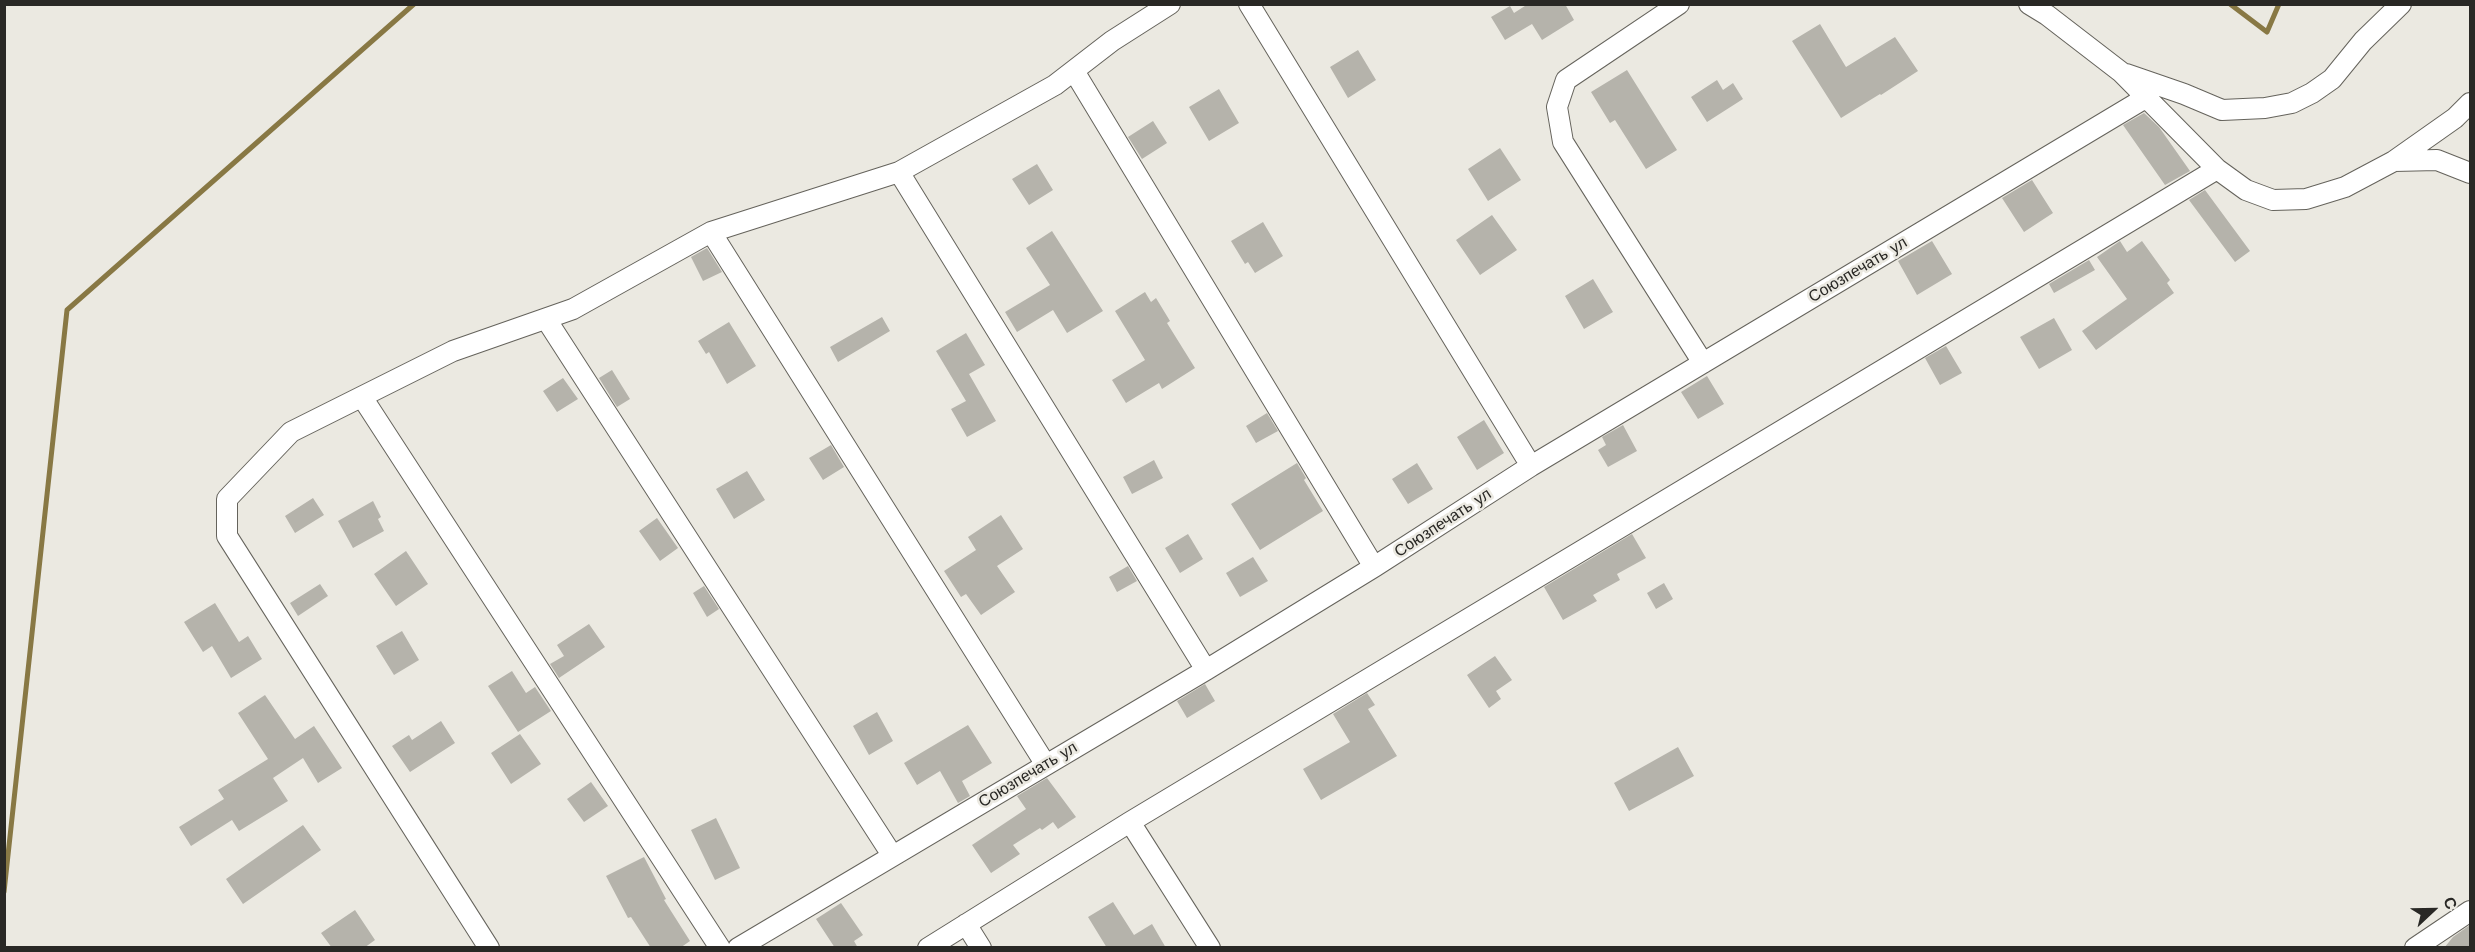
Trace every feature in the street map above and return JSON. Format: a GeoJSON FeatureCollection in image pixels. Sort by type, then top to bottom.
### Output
{"type":"FeatureCollection","features":[{"type":"Feature","properties":{"kind":"street"},"geometry":{"type":"LineString","coordinates":[[489,948],[226,536],[227,499],[291,432],[453,351],[573,309],[711,232],[899,172],[1055,85],[1112,41],[1170,4]]}},
{"type":"Feature","properties":{"kind":"street"},"geometry":{"type":"LineString","coordinates":[[1249,4],[1531,466]]}},
{"type":"Feature","properties":{"kind":"street"},"geometry":{"type":"LineString","coordinates":[[1679,4],[1566,80],[1557,107],[1563,142],[1704,363]]}},
{"type":"Feature","properties":{"kind":"street"},"geometry":{"type":"LineString","coordinates":[[2029,4],[2047,15],[2121,72],[2217,169],[2246,190],[2273,200],[2306,199],[2345,187],[2394,161],[2455,118],[2470,103]]}},
{"type":"Feature","properties":{"kind":"street"},"geometry":{"type":"LineString","coordinates":[[2121,72],[2184,93],[2222,110],[2265,108],[2292,103],[2332,79],[2363,41],[2401,4]]}},
{"type":"Feature","properties":{"kind":"street"},"geometry":{"type":"LineString","coordinates":[[1074,71],[1374,567]]}},
{"type":"Feature","properties":{"kind":"street","name":"Союзпечать ул"},"geometry":{"type":"LineString","coordinates":[[738,948],[1206,670],[1374,567],[1531,466],[2147,98]]}},
{"type":"Feature","properties":{"kind":"street"},"geometry":{"type":"LineString","coordinates":[[2394,161],[2437,160],[2470,173]]}},
{"type":"Feature","properties":{"kind":"street"},"geometry":{"type":"LineString","coordinates":[[928,948],[1130,822],[2217,169]]}},
{"type":"Feature","properties":{"kind":"street"},"geometry":{"type":"LineString","coordinates":[[899,172],[1206,670]]}},
{"type":"Feature","properties":{"kind":"street"},"geometry":{"type":"LineString","coordinates":[[711,232],[1046,765]]}},
{"type":"Feature","properties":{"kind":"street"},"geometry":{"type":"LineString","coordinates":[[546,319],[892,855]]}},
{"type":"Feature","properties":{"kind":"street"},"geometry":{"type":"LineString","coordinates":[[362,397],[720,948]]}},
{"type":"Feature","properties":{"kind":"street"},"geometry":{"type":"LineString","coordinates":[[1130,822],[1210,948]]}},
{"type":"Feature","properties":{"kind":"street"},"geometry":{"type":"LineString","coordinates":[[2415,948],[2470,911]]}},
{"type":"Feature","properties":{"kind":"street"},"geometry":{"type":"LineString","coordinates":[[966,924],[981,948]]}},
{"type":"Feature","properties":{"kind":"building"},"geometry":{"type":"Polygon","coordinates":[[[1528,4],[1565,4],[1574,20],[1542,40],[1532,24],[1505,40],[1491,17],[1510,6],[1514,13],[1528,4]]]}},
{"type":"Feature","properties":{"kind":"building"},"geometry":{"type":"Polygon","coordinates":[[[1820,24],[1846,67],[1895,37],[1918,71],[1841,118],[1792,41],[1820,24]]]}},
{"type":"Feature","properties":{"kind":"building"},"geometry":{"type":"Polygon","coordinates":[[[1358,50],[1376,80],[1348,98],[1330,67],[1358,50]]]}},
{"type":"Feature","properties":{"kind":"building"},"geometry":{"type":"Polygon","coordinates":[[[1627,70],[1677,150],[1646,169],[1615,120],[1610,123],[1591,92],[1627,70]]]}},
{"type":"Feature","properties":{"kind":"building"},"geometry":{"type":"Polygon","coordinates":[[[1717,80],[1723,90],[1733,83],[1743,99],[1707,122],[1691,97],[1717,80]]]}},
{"type":"Feature","properties":{"kind":"building"},"geometry":{"type":"Polygon","coordinates":[[[1219,89],[1239,123],[1209,141],[1189,107],[1219,89]]]}},
{"type":"Feature","properties":{"kind":"building"},"geometry":{"type":"Polygon","coordinates":[[[2144,113],[2159,127],[2190,171],[2165,185],[2123,125],[2144,113]]]}},
{"type":"Feature","properties":{"kind":"building"},"geometry":{"type":"Polygon","coordinates":[[[1153,121],[1167,143],[1142,159],[1128,137],[1153,121]]]}},
{"type":"Feature","properties":{"kind":"building"},"geometry":{"type":"Polygon","coordinates":[[[1500,148],[1521,180],[1488,201],[1468,169],[1500,148]]]}},
{"type":"Feature","properties":{"kind":"building"},"geometry":{"type":"Polygon","coordinates":[[[1037,164],[1053,190],[1029,205],[1012,179],[1037,164]]]}},
{"type":"Feature","properties":{"kind":"building"},"geometry":{"type":"Polygon","coordinates":[[[2032,180],[2053,213],[2024,232],[2002,198],[2032,180]]]}},
{"type":"Feature","properties":{"kind":"building"},"geometry":{"type":"Polygon","coordinates":[[[2205,190],[2250,251],[2235,262],[2189,200],[2205,190]]]}},
{"type":"Feature","properties":{"kind":"building"},"geometry":{"type":"Polygon","coordinates":[[[1492,215],[1517,250],[1480,275],[1456,240],[1492,215]]]}},
{"type":"Feature","properties":{"kind":"building"},"geometry":{"type":"Polygon","coordinates":[[[1263,222],[1283,256],[1255,273],[1248,262],[1245,264],[1231,241],[1263,222]]]}},
{"type":"Feature","properties":{"kind":"building"},"geometry":{"type":"Polygon","coordinates":[[[1052,231],[1103,311],[1067,333],[1053,310],[1017,332],[1005,312],[1050,285],[1026,248],[1052,231]]]}},
{"type":"Feature","properties":{"kind":"building"},"geometry":{"type":"Polygon","coordinates":[[[1932,241],[1952,274],[1917,295],[1898,261],[1932,241]]]}},
{"type":"Feature","properties":{"kind":"building"},"geometry":{"type":"Polygon","coordinates":[[[2120,241],[2127,252],[2142,241],[2170,280],[2167,283],[2174,293],[2096,350],[2082,331],[2127,299],[2097,257],[2120,241]]]}},
{"type":"Feature","properties":{"kind":"building"},"geometry":{"type":"Polygon","coordinates":[[[707,248],[722,272],[703,281],[691,257],[707,248]]]}},
{"type":"Feature","properties":{"kind":"building"},"geometry":{"type":"Polygon","coordinates":[[[2089,260],[2095,270],[2054,293],[2049,284],[2089,260]]]}},
{"type":"Feature","properties":{"kind":"building"},"geometry":{"type":"Polygon","coordinates":[[[1593,279],[1613,312],[1584,329],[1565,296],[1593,279]]]}},
{"type":"Feature","properties":{"kind":"building"},"geometry":{"type":"Polygon","coordinates":[[[1145,292],[1151,302],[1156,298],[1170,321],[1167,323],[1195,368],[1162,389],[1159,383],[1126,403],[1112,380],[1145,360],[1115,311],[1145,292]]]}},
{"type":"Feature","properties":{"kind":"building"},"geometry":{"type":"Polygon","coordinates":[[[882,317],[890,331],[838,362],[830,347],[882,317]]]}},
{"type":"Feature","properties":{"kind":"building"},"geometry":{"type":"Polygon","coordinates":[[[2054,318],[2072,350],[2039,369],[2020,337],[2054,318]]]}},
{"type":"Feature","properties":{"kind":"building"},"geometry":{"type":"Polygon","coordinates":[[[729,322],[756,366],[727,384],[709,352],[706,354],[698,341],[729,322]]]}},
{"type":"Feature","properties":{"kind":"building"},"geometry":{"type":"Polygon","coordinates":[[[966,333],[985,365],[969,374],[996,421],[967,437],[951,409],[966,401],[936,351],[966,333]]]}},
{"type":"Feature","properties":{"kind":"building"},"geometry":{"type":"Polygon","coordinates":[[[1946,346],[1962,373],[1940,385],[1925,358],[1946,346]]]}},
{"type":"Feature","properties":{"kind":"building"},"geometry":{"type":"Polygon","coordinates":[[[612,370],[630,399],[617,407],[599,378],[612,370]]]}},
{"type":"Feature","properties":{"kind":"building"},"geometry":{"type":"Polygon","coordinates":[[[1707,376],[1724,404],[1698,419],[1681,392],[1707,376]]]}},
{"type":"Feature","properties":{"kind":"building"},"geometry":{"type":"Polygon","coordinates":[[[563,378],[578,399],[557,412],[543,391],[563,378]]]}},
{"type":"Feature","properties":{"kind":"building"},"geometry":{"type":"Polygon","coordinates":[[[1267,413],[1278,431],[1256,443],[1246,426],[1267,413]]]}},
{"type":"Feature","properties":{"kind":"building"},"geometry":{"type":"Polygon","coordinates":[[[1484,420],[1504,453],[1477,470],[1457,437],[1484,420]]]}},
{"type":"Feature","properties":{"kind":"building"},"geometry":{"type":"Polygon","coordinates":[[[1623,425],[1637,451],[1608,467],[1598,450],[1606,445],[1602,437],[1623,425]]]}},
{"type":"Feature","properties":{"kind":"building"},"geometry":{"type":"Polygon","coordinates":[[[831,445],[844,467],[823,480],[809,458],[831,445]]]}},
{"type":"Feature","properties":{"kind":"building"},"geometry":{"type":"Polygon","coordinates":[[[1154,460],[1163,478],[1132,494],[1123,477],[1154,460]]]}},
{"type":"Feature","properties":{"kind":"building"},"geometry":{"type":"Polygon","coordinates":[[[1297,463],[1306,478],[1304,480],[1323,511],[1260,550],[1231,504],[1297,463]]]}},
{"type":"Feature","properties":{"kind":"building"},"geometry":{"type":"Polygon","coordinates":[[[1417,463],[1433,489],[1408,504],[1392,479],[1417,463]]]}},
{"type":"Feature","properties":{"kind":"building"},"geometry":{"type":"Polygon","coordinates":[[[747,471],[765,500],[734,519],[716,489],[747,471]]]}},
{"type":"Feature","properties":{"kind":"building"},"geometry":{"type":"Polygon","coordinates":[[[313,498],[324,515],[295,533],[285,516],[313,498]]]}},
{"type":"Feature","properties":{"kind":"building"},"geometry":{"type":"Polygon","coordinates":[[[373,501],[381,517],[378,519],[384,531],[353,548],[338,521],[373,501]]]}},
{"type":"Feature","properties":{"kind":"building"},"geometry":{"type":"Polygon","coordinates":[[[1001,515],[1023,549],[997,566],[1015,592],[981,615],[966,594],[961,597],[944,571],[976,550],[968,537],[1001,515]]]}},
{"type":"Feature","properties":{"kind":"building"},"geometry":{"type":"Polygon","coordinates":[[[657,518],[678,548],[660,561],[639,531],[657,518]]]}},
{"type":"Feature","properties":{"kind":"building"},"geometry":{"type":"Polygon","coordinates":[[[1188,534],[1203,559],[1180,573],[1165,548],[1188,534]]]}},
{"type":"Feature","properties":{"kind":"building"},"geometry":{"type":"Polygon","coordinates":[[[1632,534],[1646,558],[1617,574],[1620,580],[1593,595],[1597,601],[1563,620],[1544,587],[1632,534]]]}},
{"type":"Feature","properties":{"kind":"building"},"geometry":{"type":"Polygon","coordinates":[[[406,551],[428,584],[396,606],[374,574],[406,551]]]}},
{"type":"Feature","properties":{"kind":"building"},"geometry":{"type":"Polygon","coordinates":[[[1253,557],[1268,581],[1240,597],[1226,573],[1253,557]]]}},
{"type":"Feature","properties":{"kind":"building"},"geometry":{"type":"Polygon","coordinates":[[[1128,566],[1137,581],[1117,592],[1109,577],[1128,566]]]}},
{"type":"Feature","properties":{"kind":"building"},"geometry":{"type":"Polygon","coordinates":[[[1664,583],[1673,599],[1656,609],[1647,593],[1664,583]]]}},
{"type":"Feature","properties":{"kind":"building"},"geometry":{"type":"Polygon","coordinates":[[[320,584],[328,596],[298,616],[290,603],[320,584]]]}},
{"type":"Feature","properties":{"kind":"building"},"geometry":{"type":"Polygon","coordinates":[[[704,586],[719,609],[707,617],[693,593],[704,586]]]}},
{"type":"Feature","properties":{"kind":"building"},"geometry":{"type":"Polygon","coordinates":[[[215,603],[239,642],[248,636],[262,659],[231,678],[212,646],[203,652],[184,622],[215,603]]]}},
{"type":"Feature","properties":{"kind":"building"},"geometry":{"type":"Polygon","coordinates":[[[589,624],[605,647],[559,678],[550,664],[564,656],[557,645],[589,624]]]}},
{"type":"Feature","properties":{"kind":"building"},"geometry":{"type":"Polygon","coordinates":[[[402,631],[419,660],[394,675],[376,646],[402,631]]]}},
{"type":"Feature","properties":{"kind":"building"},"geometry":{"type":"Polygon","coordinates":[[[1495,656],[1512,680],[1496,691],[1501,699],[1489,708],[1467,675],[1495,656]]]}},
{"type":"Feature","properties":{"kind":"building"},"geometry":{"type":"Polygon","coordinates":[[[512,671],[526,693],[535,687],[551,711],[518,732],[488,686],[512,671]]]}},
{"type":"Feature","properties":{"kind":"building"},"geometry":{"type":"Polygon","coordinates":[[[1205,684],[1215,701],[1187,718],[1177,701],[1205,684]]]}},
{"type":"Feature","properties":{"kind":"building"},"geometry":{"type":"Polygon","coordinates":[[[1367,693],[1375,705],[1368,709],[1397,756],[1321,800],[1303,769],[1350,742],[1333,714],[1367,693]]]}},
{"type":"Feature","properties":{"kind":"building"},"geometry":{"type":"Polygon","coordinates":[[[265,695],[295,739],[314,726],[342,768],[318,783],[303,758],[273,778],[288,801],[239,831],[232,820],[191,846],[179,827],[224,799],[218,790],[268,759],[238,713],[265,695]]]}},
{"type":"Feature","properties":{"kind":"building"},"geometry":{"type":"Polygon","coordinates":[[[877,712],[893,741],[869,755],[853,726],[877,712]]]}},
{"type":"Feature","properties":{"kind":"building"},"geometry":{"type":"Polygon","coordinates":[[[441,721],[455,743],[410,772],[392,746],[409,735],[412,740],[441,721]]]}},
{"type":"Feature","properties":{"kind":"building"},"geometry":{"type":"Polygon","coordinates":[[[968,725],[992,763],[962,781],[970,796],[958,803],[940,771],[917,785],[904,763],[968,725]]]}},
{"type":"Feature","properties":{"kind":"building"},"geometry":{"type":"Polygon","coordinates":[[[520,734],[541,764],[511,784],[491,753],[520,734]]]}},
{"type":"Feature","properties":{"kind":"building"},"geometry":{"type":"Polygon","coordinates":[[[1678,747],[1694,776],[1629,811],[1614,783],[1678,747]]]}},
{"type":"Feature","properties":{"kind":"building"},"geometry":{"type":"Polygon","coordinates":[[[1047,778],[1076,817],[1058,829],[1053,822],[1013,845],[1020,854],[991,873],[972,845],[1026,809],[1017,796],[1047,778]]]}},
{"type":"Feature","properties":{"kind":"building"},"geometry":{"type":"Polygon","coordinates":[[[591,782],[608,806],[584,822],[567,799],[591,782]]]}},
{"type":"Feature","properties":{"kind":"building"},"geometry":{"type":"Polygon","coordinates":[[[716,818],[740,868],[715,880],[691,830],[716,818]]]}},
{"type":"Feature","properties":{"kind":"building"},"geometry":{"type":"Polygon","coordinates":[[[303,825],[321,850],[243,904],[226,879],[303,825]]]}},
{"type":"Feature","properties":{"kind":"building"},"geometry":{"type":"Polygon","coordinates":[[[644,857],[666,899],[664,900],[690,941],[680,948],[651,948],[631,917],[628,918],[606,876],[644,857]]]}},
{"type":"Feature","properties":{"kind":"building"},"geometry":{"type":"Polygon","coordinates":[[[1113,902],[1134,935],[1152,924],[1166,948],[1107,948],[1088,917],[1113,902]]]}},
{"type":"Feature","properties":{"kind":"building"},"geometry":{"type":"Polygon","coordinates":[[[841,903],[863,935],[854,941],[858,948],[835,948],[816,919],[841,903]]]}},
{"type":"Feature","properties":{"kind":"building"},"geometry":{"type":"Polygon","coordinates":[[[355,910],[375,940],[364,948],[332,948],[321,933],[355,910]]]}},
{"type":"Feature","properties":{"kind":"building"},"geometry":{"type":"Polygon","coordinates":[[[2470,925],[2470,948],[2444,948],[2453,937],[2470,925]]]}},
{"type":"Feature","properties":{"kind":"waterway"},"geometry":{"type":"LineString","coordinates":[[4,892],[67,310],[414,4]]}},
{"type":"Feature","properties":{"kind":"waterway"},"geometry":{"type":"LineString","coordinates":[[2230,4],[2267,32],[2279,4]]}}]}
